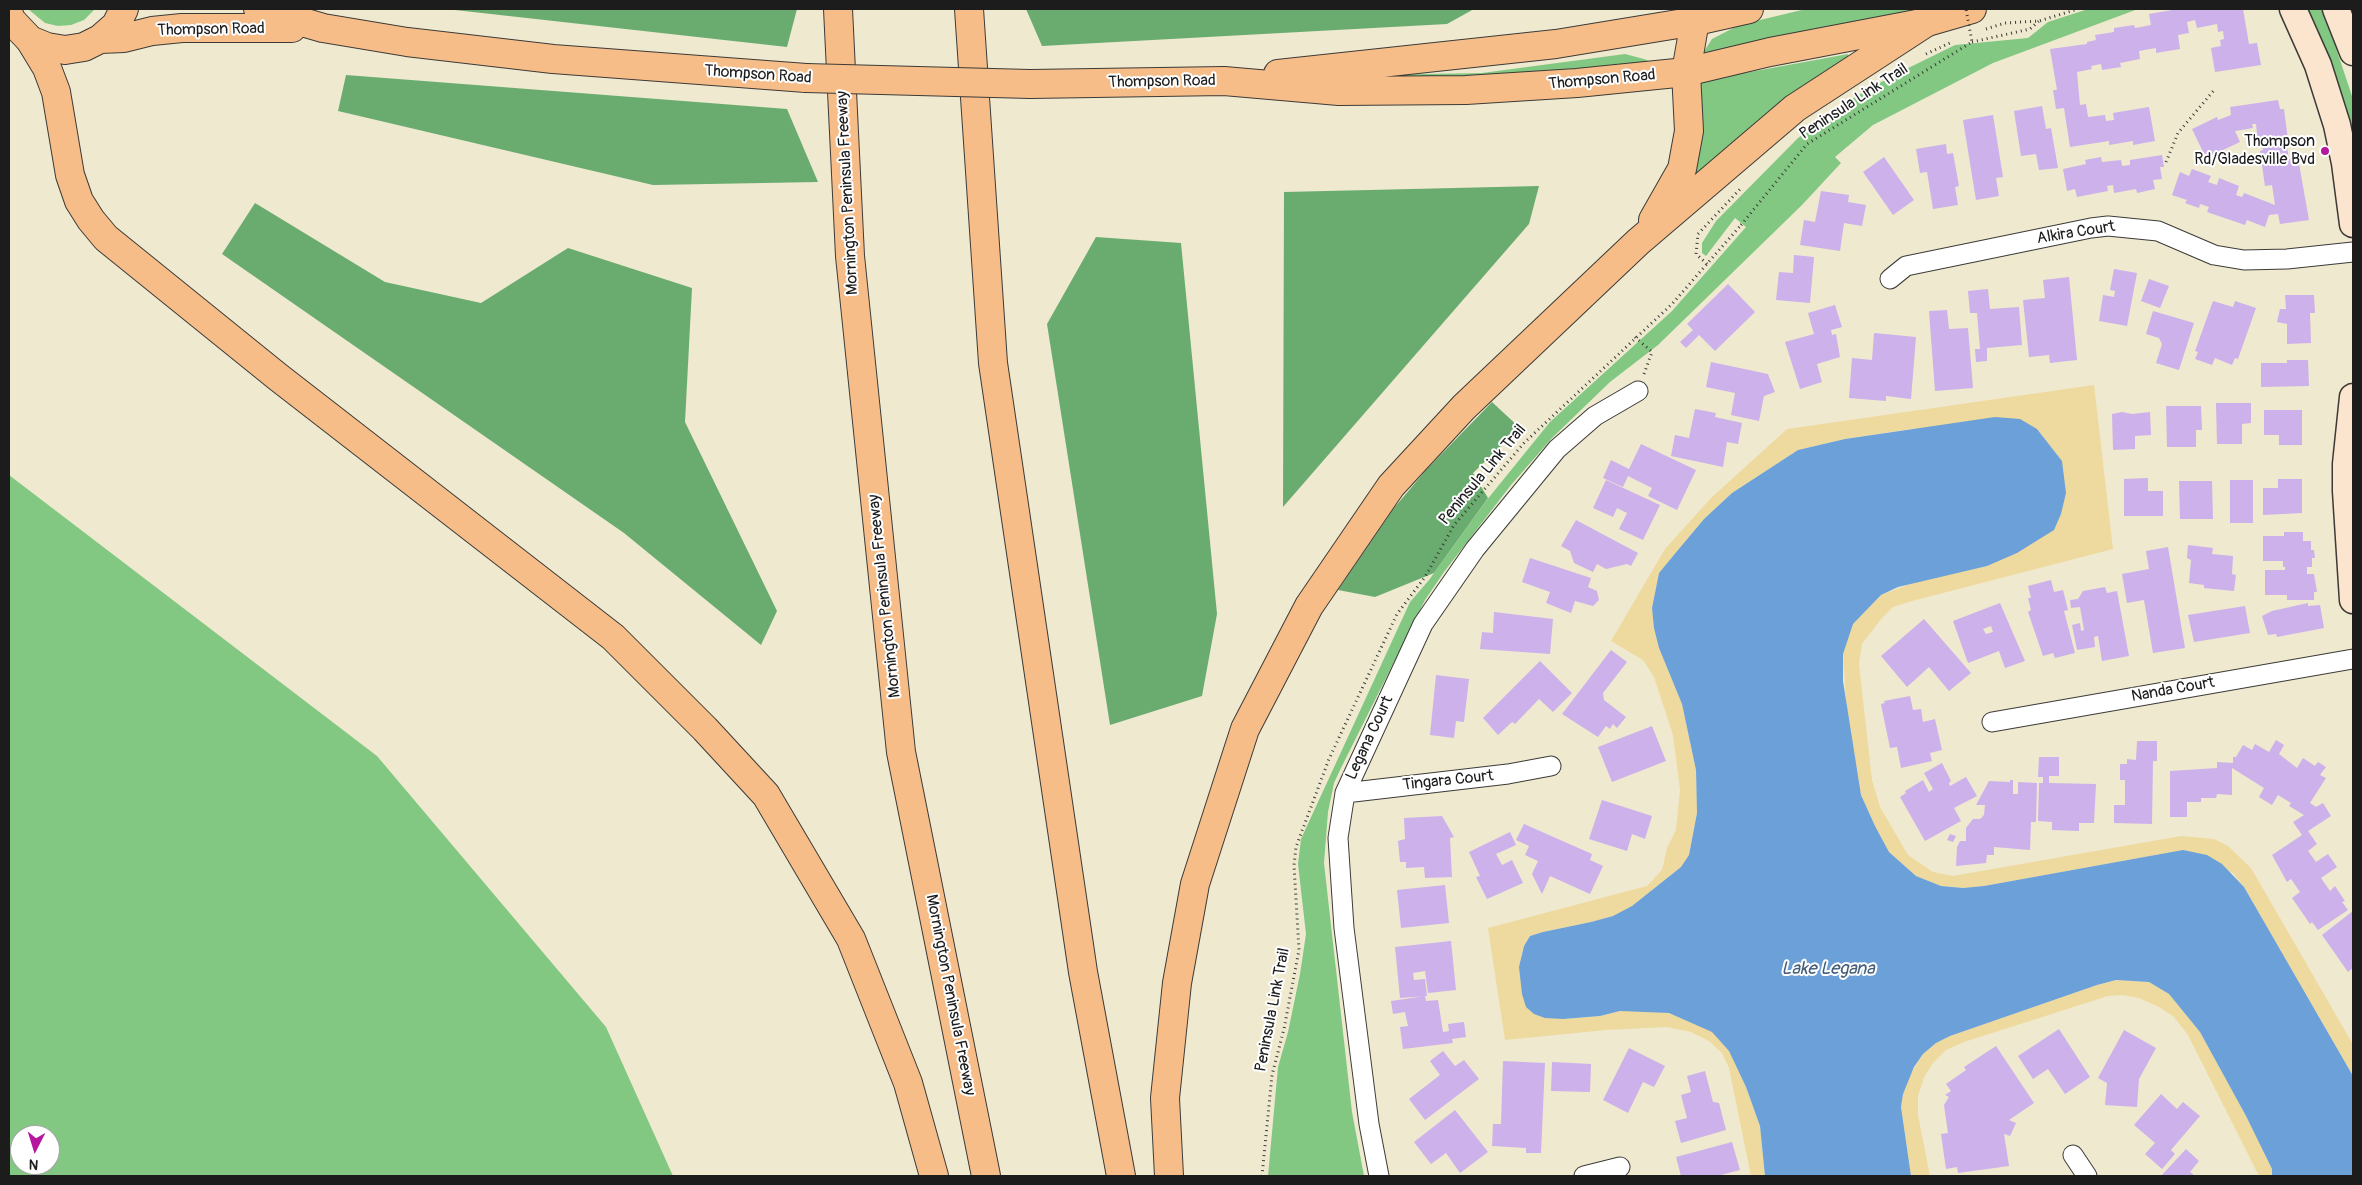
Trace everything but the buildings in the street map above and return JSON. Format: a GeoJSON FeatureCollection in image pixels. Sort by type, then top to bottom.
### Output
{"type":"FeatureCollection","features":[{"type":"Feature","properties":{"kind":"main road"},"geometry":{"type":"LineString","coordinates":[[18,29],[47,47],[65,50],[84,47],[100,39],[116,25],[124,9]]}},
{"type":"Feature","properties":{"kind":"main road","name":"Thompson Road"},"geometry":{"type":"LineString","coordinates":[[258,9],[323,28],[407,42],[553,59],[806,78],[1030,84],[1224,81],[1556,44],[1696,15],[1749,9]]}},
{"type":"Feature","properties":{"kind":"main road","name":"Mornington Peninsula Freeway"},"geometry":{"type":"LineString","coordinates":[[838,9],[850,256],[900,752],[986,1176]]}},
{"type":"Feature","properties":{"kind":"main road"},"geometry":{"type":"LineString","coordinates":[[969,9],[993,362],[1083,972],[1121,1176]]}},
{"type":"Feature","properties":{"kind":"main road","name":"Thompson Road"},"geometry":{"type":"LineString","coordinates":[[1224,81],[1339,91],[1466,90],[1576,83],[1686,72],[1770,52],[1926,22],[1972,9]]}},
{"type":"Feature","properties":{"kind":"main road"},"geometry":{"type":"LineString","coordinates":[[2293,9],[2318,65],[2337,125],[2347,173],[2353,224]]}},
{"type":"Feature","properties":{"kind":"main road"},"geometry":{"type":"LineString","coordinates":[[2336,9],[2353,52]]}},
{"type":"Feature","properties":{"kind":"main road"},"geometry":{"type":"LineString","coordinates":[[1638,242],[1682,169],[1689,131],[1686,72],[1696,15]]}},
{"type":"Feature","properties":{"kind":"main road"},"geometry":{"type":"LineString","coordinates":[[1169,1176],[1166,1098],[1177,983],[1195,884],[1245,729],[1309,606],[1392,486],[1464,407],[1638,242],[1796,108],[1926,22]]}},
{"type":"Feature","properties":{"kind":"main road","name":"Thompson Road"},"geometry":{"type":"LineString","coordinates":[[100,39],[124,38],[152,31],[182,28],[323,28]]}},
{"type":"Feature","properties":{"kind":"main road"},"geometry":{"type":"LineString","coordinates":[[18,29],[47,68],[56,92],[70,175],[79,201],[91,220],[106,238],[278,378],[613,637],[705,729],[766,794],[851,939],[908,1083],[934,1176]]}},
{"type":"Feature","properties":{"kind":"main road"},"geometry":{"type":"LineString","coordinates":[[2353,397],[2346,464],[2353,600]]}},
{"type":"Feature","properties":{"kind":"street","name":"Alkira Court"},"geometry":{"type":"LineString","coordinates":[[1890,279],[1906,266],[2108,226],[2158,231],[2214,255],[2244,260],[2287,259],[2353,252]]}},
{"type":"Feature","properties":{"kind":"street","name":"Legana Court"},"geometry":{"type":"LineString","coordinates":[[1379,1176],[1369,1124],[1344,928],[1338,838],[1345,793],[1423,624],[1475,548],[1557,449],[1595,416],[1638,391]]}},
{"type":"Feature","properties":{"kind":"street","name":"Nanda Court"},"geometry":{"type":"LineString","coordinates":[[1992,722],[2353,658]]}},
{"type":"Feature","properties":{"kind":"street","name":"Tingara Court"},"geometry":{"type":"LineString","coordinates":[[1345,793],[1508,774],[1551,766]]}},
{"type":"Feature","properties":{"kind":"street"},"geometry":{"type":"LineString","coordinates":[[2073,1155],[2087,1176]]}},
{"type":"Feature","properties":{"kind":"street"},"geometry":{"type":"LineString","coordinates":[[1584,1176],[1620,1167]]}},
{"type":"Feature","properties":{"kind":"path"},"geometry":{"type":"LineString","coordinates":[[1966,9],[1972,42]]}},
{"type":"Feature","properties":{"kind":"path"},"geometry":{"type":"LineString","coordinates":[[1962,37],[2005,23],[2039,21],[2078,9]]}},
{"type":"Feature","properties":{"kind":"path","name":"Peninsula Link Trail"},"geometry":{"type":"LineString","coordinates":[[1262,1176],[1272,1075],[1284,1029],[1299,950],[1294,856],[1300,834],[1329,759],[1397,614],[1424,577],[1454,525],[1524,443],[1672,304],[1741,225],[1807,144],[1972,42],[2030,29],[2039,21]]}},
{"type":"Feature","properties":{"kind":"path"},"geometry":{"type":"LineString","coordinates":[[1925,54],[1955,40]]}},
{"type":"Feature","properties":{"kind":"path"},"geometry":{"type":"LineString","coordinates":[[2166,162],[2178,133],[2215,89]]}},
{"type":"Feature","properties":{"kind":"path"},"geometry":{"type":"LineString","coordinates":[[1707,264],[1696,254],[1698,234],[1744,185]]}},
{"type":"Feature","properties":{"kind":"path"},"geometry":{"type":"LineString","coordinates":[[1635,337],[1652,352],[1638,391]]}},
{"type":"Feature","properties":{"kind":"green space"},"geometry":{"type":"Polygon","coordinates":[[[28,9],[95,9],[84,20],[71,25],[58,26],[45,23],[28,9]]]}},
{"type":"Feature","properties":{"kind":"green space"},"geometry":{"type":"Polygon","coordinates":[[[446,9],[797,9],[787,47],[446,9]]]}},
{"type":"Feature","properties":{"kind":"green space"},"geometry":{"type":"Polygon","coordinates":[[[1026,9],[1474,9],[1447,24],[1042,46],[1026,9]]]}},
{"type":"Feature","properties":{"kind":"green space"},"geometry":{"type":"Polygon","coordinates":[[[1806,9],[1919,9],[1701,56],[1712,39],[1739,25],[1806,9]]]}},
{"type":"Feature","properties":{"kind":"green space"},"geometry":{"type":"Polygon","coordinates":[[[2088,9],[2138,9],[1993,63],[1873,125],[1835,157],[1841,163],[1802,205],[1658,345],[1610,382],[1552,438],[1511,485],[1444,572],[1425,600],[1340,770],[1334,783],[1328,812],[1324,863],[1352,1112],[1364,1176],[1268,1176],[1278,1067],[1288,1032],[1306,934],[1298,864],[1301,839],[1410,602],[1429,580],[1486,501],[1550,422],[1672,311],[1746,227],[1735,218],[1706,256],[1702,253],[1702,243],[1716,221],[1798,138],[1850,100],[1890,77],[1955,45],[2028,38],[2048,22],[2088,9]]]}},
{"type":"Feature","properties":{"kind":"green space"},"geometry":{"type":"Polygon","coordinates":[[[2306,9],[2323,9],[2353,99],[2353,169],[2306,9]]]}},
{"type":"Feature","properties":{"kind":"green space"},"geometry":{"type":"Polygon","coordinates":[[[1625,54],[1649,61],[1649,64],[1628,68],[1319,84],[1369,75],[1482,73],[1625,54]]]}},
{"type":"Feature","properties":{"kind":"green space"},"geometry":{"type":"Polygon","coordinates":[[[1848,54],[1848,61],[1679,201],[1696,159],[1703,127],[1701,81],[1848,54]]]}},
{"type":"Feature","properties":{"kind":"green space"},"geometry":{"type":"Polygon","coordinates":[[[346,75],[787,109],[818,182],[653,185],[338,111],[346,75]]]}},
{"type":"Feature","properties":{"kind":"green space"},"geometry":{"type":"Polygon","coordinates":[[[1539,186],[1529,224],[1283,507],[1284,192],[1539,186]]]}},
{"type":"Feature","properties":{"kind":"green space"},"geometry":{"type":"Polygon","coordinates":[[[255,203],[385,282],[481,303],[568,248],[692,288],[685,422],[777,611],[761,645],[624,533],[222,254],[255,203]]]}},
{"type":"Feature","properties":{"kind":"green space"},"geometry":{"type":"Polygon","coordinates":[[[1096,237],[1181,243],[1217,614],[1202,696],[1110,725],[1047,324],[1096,237]]]}},
{"type":"Feature","properties":{"kind":"green space"},"geometry":{"type":"Polygon","coordinates":[[[1492,402],[1520,428],[1473,473],[1488,498],[1434,573],[1375,597],[1338,590],[1394,508],[1427,469],[1492,402]]]}},
{"type":"Feature","properties":{"kind":"green space"},"geometry":{"type":"Polygon","coordinates":[[[9,475],[377,756],[606,1027],[673,1176],[9,1176],[9,475]]]}},
{"type":"Feature","properties":{"kind":"sand"},"geometry":{"type":"Polygon","coordinates":[[[2094,385],[2113,549],[1912,601],[1893,607],[1881,619],[1862,644],[1859,664],[1872,780],[1880,807],[1908,855],[1933,872],[1953,876],[2181,836],[2214,839],[2228,846],[2251,868],[2351,1041],[2353,1046],[2353,1076],[2244,887],[2233,873],[2183,850],[1984,886],[1963,888],[1941,886],[1916,876],[1889,852],[1875,826],[1861,795],[1847,714],[1843,654],[1847,638],[1853,624],[1881,595],[1918,581],[1987,566],[2062,461],[2037,429],[1910,429],[1845,439],[1798,450],[1732,493],[1704,519],[1659,573],[1652,608],[1659,648],[1682,704],[1696,770],[1697,813],[1689,855],[1681,867],[1632,906],[1613,916],[1530,936],[1521,956],[1563,1019],[1600,1016],[1620,1011],[1646,1011],[1669,1013],[1713,1032],[1729,1051],[1746,1087],[1760,1126],[1765,1176],[1751,1176],[1729,1068],[1722,1053],[1709,1041],[1691,1032],[1667,1027],[1606,1030],[1505,1040],[1488,928],[1647,886],[1662,870],[1667,848],[1676,830],[1680,790],[1673,735],[1654,677],[1643,660],[1611,641],[1665,549],[1711,498],[1787,429],[2094,385]]]}},
{"type":"Feature","properties":{"kind":"sand"},"geometry":{"type":"Polygon","coordinates":[[[2116,980],[2149,982],[2169,994],[2200,1032],[2246,1116],[2272,1169],[2272,1176],[2259,1176],[2188,1035],[2174,1017],[2159,1007],[2139,998],[2122,995],[2108,996],[1964,1042],[1946,1050],[1933,1063],[1924,1077],[1918,1096],[1918,1115],[1930,1176],[1911,1176],[1901,1107],[1907,1080],[1923,1054],[1936,1043],[1950,1036],[2116,980]]]}},
{"type":"Feature","properties":{"kind":"water","name":"Lake Legana"},"geometry":{"type":"Polygon","coordinates":[[[1995,417],[2020,419],[2037,429],[2062,461],[2066,493],[2061,514],[2054,530],[2017,553],[1987,566],[1898,587],[1881,595],[1853,624],[1843,654],[1843,681],[1861,795],[1875,826],[1889,852],[1916,876],[1941,886],[1963,888],[1984,886],[2183,850],[2207,855],[2222,864],[2244,887],[2353,1076],[2353,1176],[2272,1176],[2272,1169],[2246,1116],[2200,1032],[2169,994],[2149,982],[2116,980],[2097,985],[1950,1036],[1936,1043],[1923,1054],[1914,1067],[1903,1094],[1901,1107],[1911,1176],[1765,1176],[1760,1126],[1746,1087],[1729,1051],[1712,1032],[1669,1013],[1620,1011],[1600,1016],[1563,1019],[1545,1018],[1534,1014],[1526,1007],[1522,994],[1519,967],[1524,946],[1530,936],[1613,916],[1632,906],[1681,867],[1689,855],[1697,813],[1696,770],[1682,704],[1659,648],[1654,628],[1652,608],[1659,573],[1704,519],[1732,493],[1798,450],[1845,439],[1995,417]]]}},
{"type":"Feature","properties":{"kind":"place","name":"Thompson Rd/Gladesville Bvd"},"geometry":{"type":"Point","coordinates":[2325,151]}}]}
